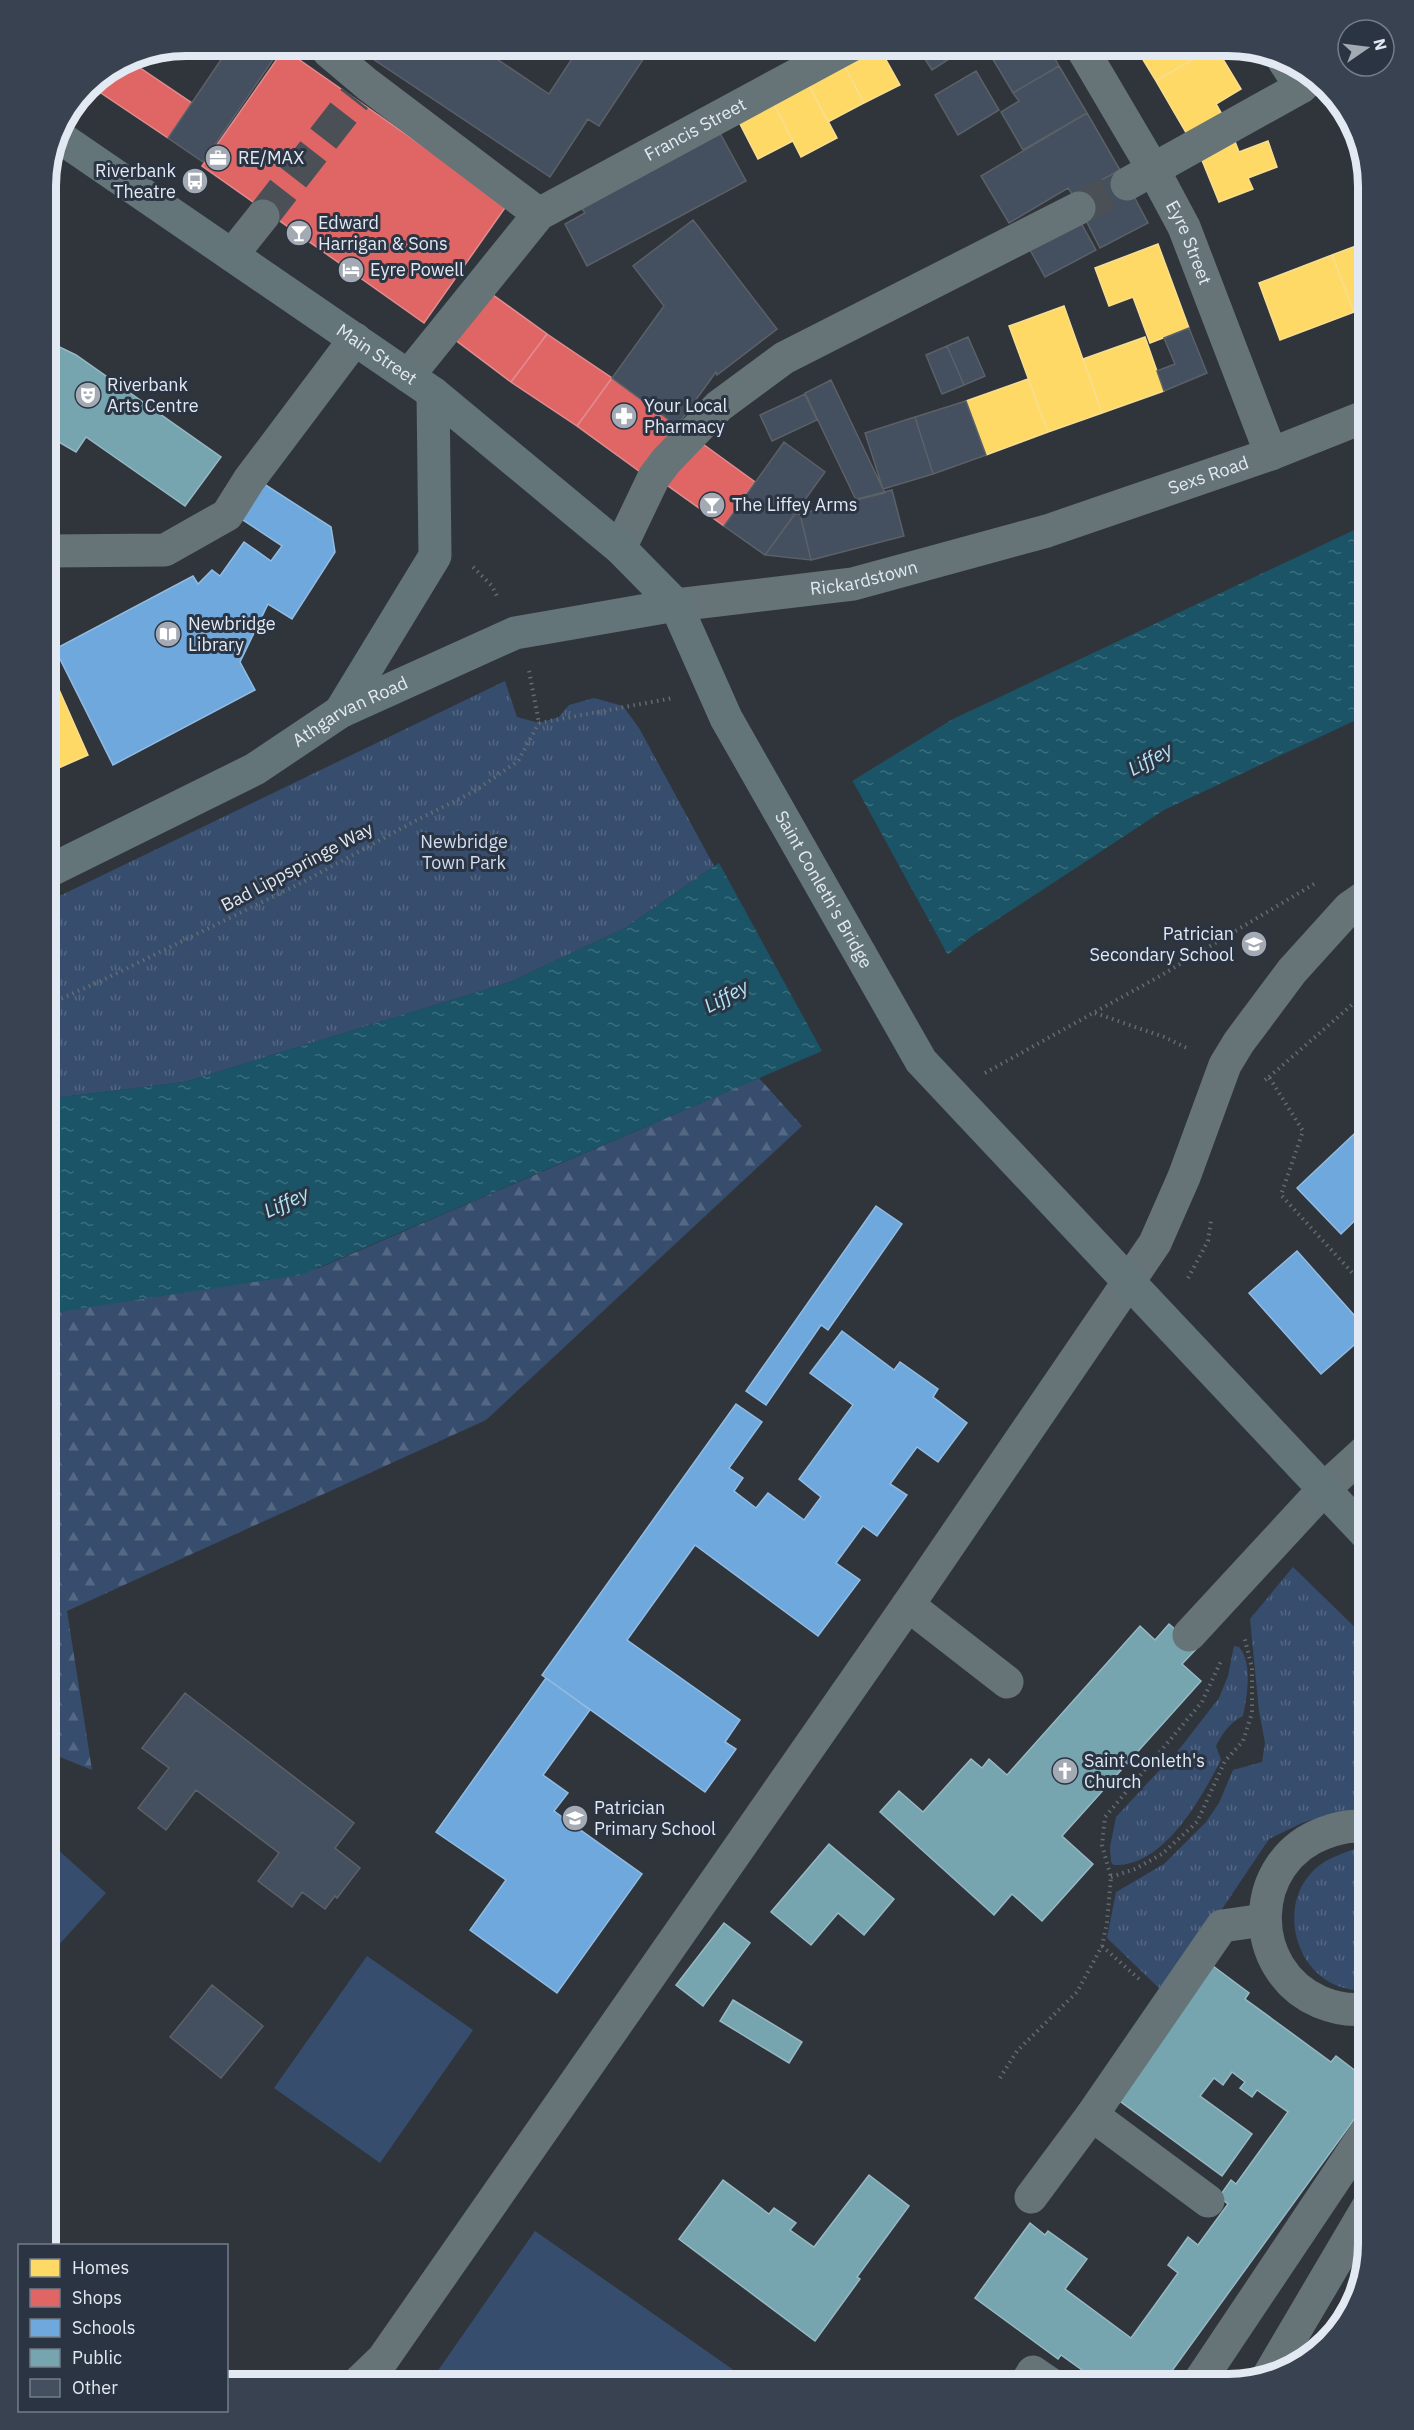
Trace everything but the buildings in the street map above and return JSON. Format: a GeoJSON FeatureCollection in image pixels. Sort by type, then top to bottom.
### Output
{"type":"FeatureCollection","features":[{"type":"Feature","properties":{"kind":"main road","name":"Main Street"},"geometry":{"type":"LineString","coordinates":[[64,140],[420,384],[620,548],[676,604]]}},
{"type":"Feature","properties":{"kind":"main road"},"geometry":{"type":"LineString","coordinates":[[340,712],[435,556],[420,384]]}},
{"type":"Feature","properties":{"kind":"main road","name":"Athgarvan Road"},"geometry":{"type":"LineString","coordinates":[[56,868],[255,769],[340,712],[515,633],[676,604]]}},
{"type":"Feature","properties":{"kind":"main road","name":"Saint Conleth's Bridge"},"geometry":{"type":"LineString","coordinates":[[676,604],[719,704],[921,1061],[1358,1526]]}},
{"type":"Feature","properties":{"kind":"street"},"geometry":{"type":"LineString","coordinates":[[332,56],[361,91],[539,214],[420,384]]}},
{"type":"Feature","properties":{"kind":"street","name":"Francis Street"},"geometry":{"type":"LineString","coordinates":[[539,214],[827,56]]}},
{"type":"Feature","properties":{"kind":"street","name":"Eyre Street"},"geometry":{"type":"LineString","coordinates":[[1085,56],[1140,176],[1184,227],[1271,454]]}},
{"type":"Feature","properties":{"kind":"street"},"geometry":{"type":"LineString","coordinates":[[1140,176],[1298,76]]}},
{"type":"Feature","properties":{"kind":"street"},"geometry":{"type":"LineString","coordinates":[[620,548],[654,477],[666,461],[719,406],[784,358],[1079,208]]}},
{"type":"Feature","properties":{"kind":"street"},"geometry":{"type":"LineString","coordinates":[[232,255],[263,216]]}},
{"type":"Feature","properties":{"kind":"street"},"geometry":{"type":"LineString","coordinates":[[56,551],[165,550],[227,515],[249,480],[355,339]]}},
{"type":"Feature","properties":{"kind":"street","name":"Sexs Road"},"geometry":{"type":"LineString","coordinates":[[1047,531],[1271,454],[1358,419]]}},
{"type":"Feature","properties":{"kind":"street","name":"Rickardstown"},"geometry":{"type":"LineString","coordinates":[[676,604],[853,584],[1047,531]]}},
{"type":"Feature","properties":{"kind":"street"},"geometry":{"type":"LineString","coordinates":[[367,2374],[383,2359],[908,1605],[1155,1243],[1184,1177],[1225,1065],[1239,1042],[1292,971],[1349,908],[1358,902]]}},
{"type":"Feature","properties":{"kind":"street"},"geometry":{"type":"LineString","coordinates":[[1189,1635],[1323,1489],[1358,1458]]}},
{"type":"Feature","properties":{"kind":"street"},"geometry":{"type":"LineString","coordinates":[[908,1605],[1007,1682]]}},
{"type":"Feature","properties":{"kind":"street"},"geometry":{"type":"LineString","coordinates":[[1358,1828],[1335,1828],[1314,1837],[1294,1851],[1273,1881],[1266,1902],[1264,1920],[1274,1960],[1287,1978],[1306,1996],[1332,2007],[1358,2010]]}},
{"type":"Feature","properties":{"kind":"street"},"geometry":{"type":"LineString","coordinates":[[1031,2197],[1092,2115],[1222,1926],[1264,1920]]}},
{"type":"Feature","properties":{"kind":"street"},"geometry":{"type":"LineString","coordinates":[[1092,2115],[1208,2201]]}},
{"type":"Feature","properties":{"kind":"street"},"geometry":{"type":"LineString","coordinates":[[1204,2374],[1358,2144]]}},
{"type":"Feature","properties":{"kind":"street"},"geometry":{"type":"LineString","coordinates":[[1274,2366],[1358,2224]]}},
{"type":"Feature","properties":{"kind":"path","name":"Bad Lippspringe Way"},"geometry":{"type":"LineString","coordinates":[[56,1001],[105,980],[292,887],[475,791],[518,761],[539,723],[719,704]]}},
{"type":"Feature","properties":{"kind":"path"},"geometry":{"type":"LineString","coordinates":[[951,1093],[1230,935],[1319,881]]}},
{"type":"Feature","properties":{"kind":"path"},"geometry":{"type":"LineString","coordinates":[[1094,1012],[1164,1037],[1225,1065],[1255,1087],[1358,1000]]}},
{"type":"Feature","properties":{"kind":"path"},"geometry":{"type":"LineString","coordinates":[[1269,1077],[1303,1131],[1281,1195],[1358,1279]]}},
{"type":"Feature","properties":{"kind":"path"},"geometry":{"type":"LineString","coordinates":[[1111,1877],[1135,1869],[1162,1854],[1197,1822],[1226,1761],[1243,1741],[1252,1713],[1252,1668],[1243,1634],[1225,1596]]}},
{"type":"Feature","properties":{"kind":"path"},"geometry":{"type":"LineString","coordinates":[[1000,2078],[1017,2051],[1077,1992],[1102,1946],[1107,1922],[1111,1877],[1102,1845],[1105,1817],[1202,1702],[1221,1659]]}},
{"type":"Feature","properties":{"kind":"path"},"geometry":{"type":"LineString","coordinates":[[1102,1946],[1168,2005]]}},
{"type":"Feature","properties":{"kind":"green space","name":"Newbridge Town Park"},"geometry":{"type":"Polygon","coordinates":[[[505,681],[517,717],[539,723],[559,717],[569,705],[594,698],[623,706],[639,728],[714,866],[625,928],[510,982],[184,1082],[56,1098],[56,898],[505,681]]]}},
{"type":"Feature","properties":{"kind":"green space"},"geometry":{"type":"Polygon","coordinates":[[[759,1078],[802,1126],[486,1420],[67,1611],[92,1770],[56,1755],[56,1312],[319,1268],[759,1078]]]}},
{"type":"Feature","properties":{"kind":"green space"},"geometry":{"type":"Polygon","coordinates":[[[1293,1567],[1358,1630],[1358,1814],[1327,1815],[1302,1823],[1269,1839],[1214,1921],[1160,1989],[1107,1938],[1116,1892],[1164,1864],[1206,1822],[1219,1803],[1233,1770],[1262,1762],[1265,1743],[1259,1711],[1250,1619],[1293,1567]]]}},
{"type":"Feature","properties":{"kind":"green space"},"geometry":{"type":"Polygon","coordinates":[[[1234,1646],[1239,1647],[1246,1662],[1248,1680],[1246,1699],[1243,1716],[1227,1729],[1216,1746],[1221,1760],[1213,1776],[1192,1810],[1165,1843],[1149,1855],[1132,1863],[1114,1865],[1111,1862],[1110,1847],[1116,1817],[1181,1747],[1219,1698],[1228,1676],[1234,1646]]]}},
{"type":"Feature","properties":{"kind":"green space"},"geometry":{"type":"Polygon","coordinates":[[[56,1848],[106,1893],[56,1948],[56,1848]]]}},
{"type":"Feature","properties":{"kind":"green space"},"geometry":{"type":"Polygon","coordinates":[[[1358,1849],[1358,1990],[1333,1984],[1319,1975],[1300,1948],[1295,1932],[1294,1915],[1303,1883],[1314,1870],[1332,1858],[1358,1849]]]}},
{"type":"Feature","properties":{"kind":"green space"},"geometry":{"type":"Polygon","coordinates":[[[367,1956],[473,2030],[380,2163],[274,2088],[367,1956]]]}},
{"type":"Feature","properties":{"kind":"green space"},"geometry":{"type":"Polygon","coordinates":[[[535,2231],[739,2374],[436,2374],[535,2231]]]}},
{"type":"Feature","properties":{"kind":"water","name":"Liffey"},"geometry":{"type":"Polygon","coordinates":[[[1358,528],[1358,719],[1164,810],[972,936],[822,1051],[301,1275],[56,1312],[56,1098],[184,1082],[510,982],[625,928],[714,866],[953,719],[1358,528]]]}},
{"type":"Feature","properties":{"kind":"pier"},"geometry":{"type":"Polygon","coordinates":[[[851,778],[949,957],[817,1057],[822,1051],[718,861],[851,778]]]}},
{"type":"Feature","properties":{"kind":"tunnel"},"geometry":{"type":"LineString","coordinates":[[263,216],[355,98]]}},
{"type":"Feature","properties":{"kind":"tunnel"},"geometry":{"type":"LineString","coordinates":[[1079,208],[1127,184]]}},
{"type":"Feature","properties":{"kind":"place","name":"RE/MAX"},"geometry":{"type":"Point","coordinates":[218,158]}},
{"type":"Feature","properties":{"kind":"place","name":"Riverbank Theatre"},"geometry":{"type":"Point","coordinates":[195,181]}},
{"type":"Feature","properties":{"kind":"place","name":"Edward Harrigan & Sons"},"geometry":{"type":"Point","coordinates":[299,233]}},
{"type":"Feature","properties":{"kind":"place","name":"Eyre Powell"},"geometry":{"type":"Point","coordinates":[351,270]}},
{"type":"Feature","properties":{"kind":"place","name":"Riverbank Arts Centre"},"geometry":{"type":"Point","coordinates":[88,395]}},
{"type":"Feature","properties":{"kind":"place","name":"Your Local Pharmacy"},"geometry":{"type":"Point","coordinates":[624,416]}},
{"type":"Feature","properties":{"kind":"place","name":"The Liffey Arms"},"geometry":{"type":"Point","coordinates":[712,505]}},
{"type":"Feature","properties":{"kind":"place","name":"Newbridge Library"},"geometry":{"type":"Point","coordinates":[168,634]}},
{"type":"Feature","properties":{"kind":"place","name":"Patrician Secondary School"},"geometry":{"type":"Point","coordinates":[1254,944]}},
{"type":"Feature","properties":{"kind":"place","name":"Saint Conleth's Church"},"geometry":{"type":"Point","coordinates":[1065,1771]}},
{"type":"Feature","properties":{"kind":"place","name":"Patrician Primary School"},"geometry":{"type":"Point","coordinates":[575,1818]}}]}
